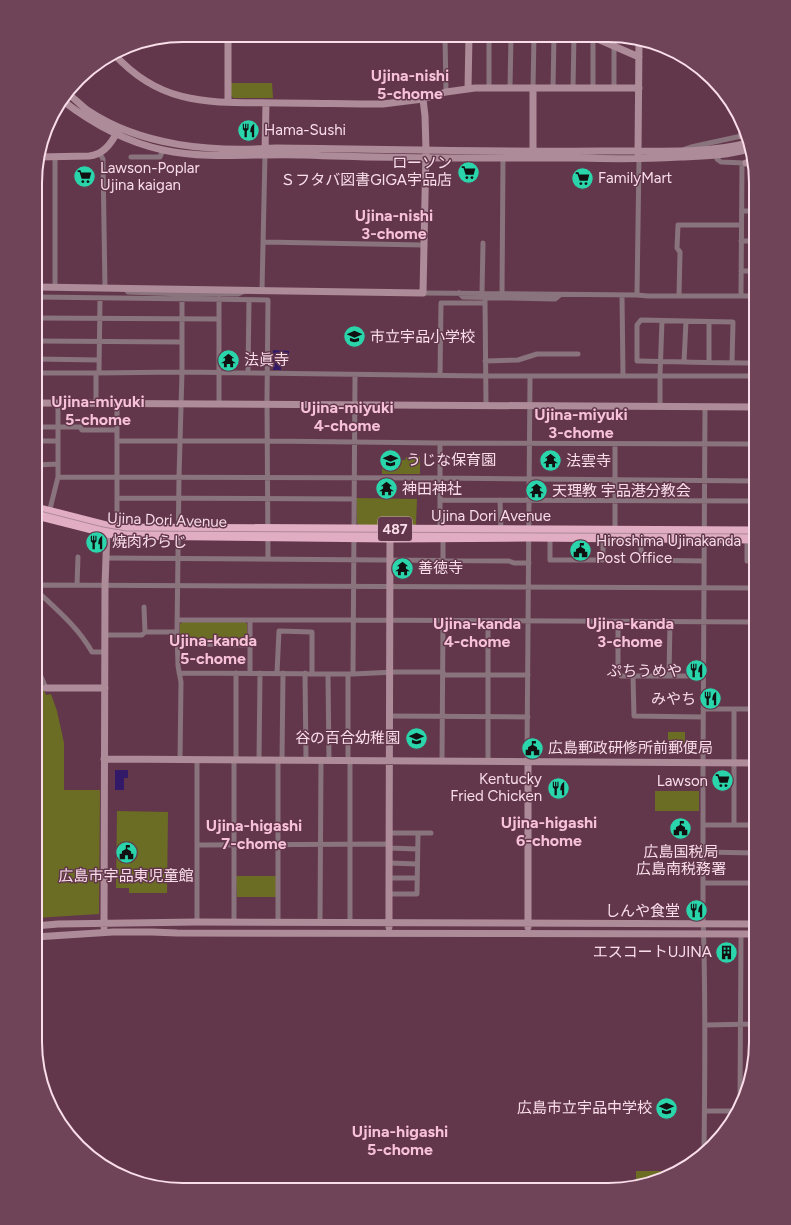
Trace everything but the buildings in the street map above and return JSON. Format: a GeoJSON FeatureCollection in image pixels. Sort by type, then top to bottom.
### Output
{"type":"FeatureCollection","features":[{"type":"Feature","properties":{"kind":"highway","name":"Ujina Dori Avenue"},"geometry":{"type":"LineString","coordinates":[[42,511],[49,515]]}},
{"type":"Feature","properties":{"kind":"highway","name":"Ujina Dori Avenue"},"geometry":{"type":"LineString","coordinates":[[42,515],[49,515],[107,529],[122,535],[178,532]]}},
{"type":"Feature","properties":{"kind":"highway","name":"Ujina Dori Avenue"},"geometry":{"type":"LineString","coordinates":[[107,529],[117,528],[178,532],[390,534],[528,534],[615,530],[749,539]]}},
{"type":"Feature","properties":{"kind":"highway","name":"Ujina Dori Avenue"},"geometry":{"type":"LineString","coordinates":[[442,534],[500,530],[550,537],[641,538],[749,532]]}},
{"type":"Feature","properties":{"kind":"street"},"geometry":{"type":"LineString","coordinates":[[228,42],[228,102]]}},
{"type":"Feature","properties":{"kind":"street"},"geometry":{"type":"LineString","coordinates":[[445,42],[446,92]]}},
{"type":"Feature","properties":{"kind":"street"},"geometry":{"type":"LineString","coordinates":[[468,89],[469,42]]}},
{"type":"Feature","properties":{"kind":"street"},"geometry":{"type":"LineString","coordinates":[[489,87],[490,42]]}},
{"type":"Feature","properties":{"kind":"street"},"geometry":{"type":"LineString","coordinates":[[510,87],[511,42]]}},
{"type":"Feature","properties":{"kind":"street"},"geometry":{"type":"LineString","coordinates":[[533,151],[534,42]]}},
{"type":"Feature","properties":{"kind":"street"},"geometry":{"type":"LineString","coordinates":[[553,88],[554,42]]}},
{"type":"Feature","properties":{"kind":"street"},"geometry":{"type":"LineString","coordinates":[[573,88],[574,42]]}},
{"type":"Feature","properties":{"kind":"street"},"geometry":{"type":"LineString","coordinates":[[593,42],[593,88]]}},
{"type":"Feature","properties":{"kind":"street"},"geometry":{"type":"LineString","coordinates":[[607,42],[639,57]]}},
{"type":"Feature","properties":{"kind":"street"},"geometry":{"type":"LineString","coordinates":[[614,45],[614,88]]}},
{"type":"Feature","properties":{"kind":"street"},"geometry":{"type":"LineString","coordinates":[[637,295],[639,46]]}},
{"type":"Feature","properties":{"kind":"street"},"geometry":{"type":"LineString","coordinates":[[118,58],[137,75],[154,86],[182,97],[200,101],[383,104],[423,98],[446,92],[489,87],[639,88]]}},
{"type":"Feature","properties":{"kind":"street"},"geometry":{"type":"LineString","coordinates":[[71,97],[86,109],[110,123],[136,142],[163,150],[202,155],[365,148],[426,150],[680,151],[727,148],[743,144]]}},
{"type":"Feature","properties":{"kind":"street"},"geometry":{"type":"LineString","coordinates":[[423,98],[426,150],[423,244],[424,293]]}},
{"type":"Feature","properties":{"kind":"street"},"geometry":{"type":"LineString","coordinates":[[262,290],[266,103]]}},
{"type":"Feature","properties":{"kind":"street"},"geometry":{"type":"LineString","coordinates":[[67,104],[94,123],[180,145],[302,155],[425,158],[639,158],[716,156],[745,151]]}},
{"type":"Feature","properties":{"kind":"street"},"geometry":{"type":"LineString","coordinates":[[45,155],[55,157],[89,156],[100,154],[118,130]]}},
{"type":"Feature","properties":{"kind":"street"},"geometry":{"type":"LineString","coordinates":[[680,151],[691,147],[741,137]]}},
{"type":"Feature","properties":{"kind":"street"},"geometry":{"type":"LineString","coordinates":[[131,157],[160,157],[163,150]]}},
{"type":"Feature","properties":{"kind":"street"},"geometry":{"type":"LineString","coordinates":[[100,154],[103,163],[105,288]]}},
{"type":"Feature","properties":{"kind":"street"},"geometry":{"type":"LineString","coordinates":[[716,156],[717,159],[722,162],[747,162],[741,226],[740,296]]}},
{"type":"Feature","properties":{"kind":"street"},"geometry":{"type":"LineString","coordinates":[[55,157],[55,287]]}},
{"type":"Feature","properties":{"kind":"street"},"geometry":{"type":"LineString","coordinates":[[502,294],[503,158]]}},
{"type":"Feature","properties":{"kind":"street"},"geometry":{"type":"LineString","coordinates":[[742,210],[749,210]]}},
{"type":"Feature","properties":{"kind":"street"},"geometry":{"type":"LineString","coordinates":[[679,296],[680,252],[677,248],[678,225],[741,226]]}},
{"type":"Feature","properties":{"kind":"street"},"geometry":{"type":"LineString","coordinates":[[741,241],[749,241]]}},
{"type":"Feature","properties":{"kind":"street"},"geometry":{"type":"LineString","coordinates":[[263,242],[423,244]]}},
{"type":"Feature","properties":{"kind":"street"},"geometry":{"type":"LineString","coordinates":[[482,243],[486,405]]}},
{"type":"Feature","properties":{"kind":"street"},"geometry":{"type":"LineString","coordinates":[[741,271],[749,271]]}},
{"type":"Feature","properties":{"kind":"street"},"geometry":{"type":"LineString","coordinates":[[42,287],[459,293],[484,298],[555,299],[560,295]]}},
{"type":"Feature","properties":{"kind":"street"},"geometry":{"type":"LineString","coordinates":[[124,288],[128,292],[219,299],[268,300],[268,559]]}},
{"type":"Feature","properties":{"kind":"street"},"geometry":{"type":"LineString","coordinates":[[42,297],[100,298],[182,296],[238,294],[247,290]]}},
{"type":"Feature","properties":{"kind":"street"},"geometry":{"type":"LineString","coordinates":[[440,375],[441,303],[484,298],[502,294],[749,296]]}},
{"type":"Feature","properties":{"kind":"street"},"geometry":{"type":"LineString","coordinates":[[622,295],[623,375]]}},
{"type":"Feature","properties":{"kind":"street"},"geometry":{"type":"LineString","coordinates":[[180,760],[181,682],[178,666],[177,632],[182,296]]}},
{"type":"Feature","properties":{"kind":"street"},"geometry":{"type":"LineString","coordinates":[[96,403],[99,360],[100,298]]}},
{"type":"Feature","properties":{"kind":"street"},"geometry":{"type":"LineString","coordinates":[[219,299],[219,404]]}},
{"type":"Feature","properties":{"kind":"street"},"geometry":{"type":"LineString","coordinates":[[248,373],[249,300]]}},
{"type":"Feature","properties":{"kind":"street"},"geometry":{"type":"LineString","coordinates":[[42,318],[219,319]]}},
{"type":"Feature","properties":{"kind":"street"},"geometry":{"type":"LineString","coordinates":[[732,363],[733,322],[641,320],[637,325],[637,360],[684,362],[708,362],[732,363],[749,363]]}},
{"type":"Feature","properties":{"kind":"street"},"geometry":{"type":"LineString","coordinates":[[660,407],[662,321]]}},
{"type":"Feature","properties":{"kind":"street"},"geometry":{"type":"LineString","coordinates":[[684,362],[686,321]]}},
{"type":"Feature","properties":{"kind":"street"},"geometry":{"type":"LineString","coordinates":[[708,362],[709,322]]}},
{"type":"Feature","properties":{"kind":"street"},"geometry":{"type":"LineString","coordinates":[[42,341],[182,342]]}},
{"type":"Feature","properties":{"kind":"street"},"geometry":{"type":"LineString","coordinates":[[485,361],[518,360],[537,354],[578,354]]}},
{"type":"Feature","properties":{"kind":"street"},"geometry":{"type":"LineString","coordinates":[[42,359],[99,360]]}},
{"type":"Feature","properties":{"kind":"street"},"geometry":{"type":"LineString","coordinates":[[42,373],[219,372],[485,376],[749,376]]}},
{"type":"Feature","properties":{"kind":"street"},"geometry":{"type":"LineString","coordinates":[[350,923],[349,761],[350,674],[354,586],[355,375]]}},
{"type":"Feature","properties":{"kind":"street"},"geometry":{"type":"LineString","coordinates":[[528,934],[527,755],[530,376]]}},
{"type":"Feature","properties":{"kind":"street"},"geometry":{"type":"LineString","coordinates":[[42,403],[749,407]]}},
{"type":"Feature","properties":{"kind":"street"},"geometry":{"type":"LineString","coordinates":[[49,515],[58,477],[58,403]]}},
{"type":"Feature","properties":{"kind":"street"},"geometry":{"type":"LineString","coordinates":[[117,403],[117,528]]}},
{"type":"Feature","properties":{"kind":"street"},"geometry":{"type":"LineString","coordinates":[[704,1145],[706,1025],[703,924],[702,763],[705,407]]}},
{"type":"Feature","properties":{"kind":"street"},"geometry":{"type":"LineString","coordinates":[[42,427],[80,427],[82,430],[117,430]]}},
{"type":"Feature","properties":{"kind":"street"},"geometry":{"type":"LineString","coordinates":[[42,441],[58,441]]}},
{"type":"Feature","properties":{"kind":"street"},"geometry":{"type":"LineString","coordinates":[[117,441],[749,444]]}},
{"type":"Feature","properties":{"kind":"street"},"geometry":{"type":"LineString","coordinates":[[440,443],[443,560]]}},
{"type":"Feature","properties":{"kind":"street"},"geometry":{"type":"LineString","coordinates":[[615,444],[615,530]]}},
{"type":"Feature","properties":{"kind":"street"},"geometry":{"type":"LineString","coordinates":[[42,465],[58,464]]}},
{"type":"Feature","properties":{"kind":"street"},"geometry":{"type":"LineString","coordinates":[[58,477],[529,478],[749,481]]}},
{"type":"Feature","properties":{"kind":"street"},"geometry":{"type":"LineString","coordinates":[[117,498],[354,499]]}},
{"type":"Feature","properties":{"kind":"street"},"geometry":{"type":"LineString","coordinates":[[441,500],[749,501]]}},
{"type":"Feature","properties":{"kind":"street"},"geometry":{"type":"LineString","coordinates":[[500,500],[500,530]]}},
{"type":"Feature","properties":{"kind":"street"},"geometry":{"type":"LineString","coordinates":[[104,933],[104,759],[107,529]]}},
{"type":"Feature","properties":{"kind":"street"},"geometry":{"type":"LineString","coordinates":[[390,534],[390,933]]}},
{"type":"Feature","properties":{"kind":"street"},"geometry":{"type":"LineString","coordinates":[[550,537],[550,560],[603,560],[603,538]]}},
{"type":"Feature","properties":{"kind":"street"},"geometry":{"type":"LineString","coordinates":[[641,538],[641,560],[704,561]]}},
{"type":"Feature","properties":{"kind":"street"},"geometry":{"type":"LineString","coordinates":[[749,550],[747,561],[749,561]]}},
{"type":"Feature","properties":{"kind":"street"},"geometry":{"type":"LineString","coordinates":[[77,585],[78,557]]}},
{"type":"Feature","properties":{"kind":"street"},"geometry":{"type":"LineString","coordinates":[[106,558],[443,560],[509,561],[514,563],[529,563]]}},
{"type":"Feature","properties":{"kind":"street"},"geometry":{"type":"LineString","coordinates":[[42,585],[749,588]]}},
{"type":"Feature","properties":{"kind":"street"},"geometry":{"type":"LineString","coordinates":[[42,596],[75,628],[85,640],[92,652],[105,652]]}},
{"type":"Feature","properties":{"kind":"street"},"geometry":{"type":"LineString","coordinates":[[144,607],[145,632]]}},
{"type":"Feature","properties":{"kind":"street"},"geometry":{"type":"LineString","coordinates":[[178,620],[749,622]]}},
{"type":"Feature","properties":{"kind":"street"},"geometry":{"type":"LineString","coordinates":[[250,620],[250,673]]}},
{"type":"Feature","properties":{"kind":"street"},"geometry":{"type":"LineString","coordinates":[[442,761],[443,620]]}},
{"type":"Feature","properties":{"kind":"street"},"geometry":{"type":"LineString","coordinates":[[488,621],[488,762]]}},
{"type":"Feature","properties":{"kind":"street"},"geometry":{"type":"LineString","coordinates":[[618,622],[618,671],[621,676],[703,676]]}},
{"type":"Feature","properties":{"kind":"street"},"geometry":{"type":"LineString","coordinates":[[669,676],[670,622]]}},
{"type":"Feature","properties":{"kind":"street"},"geometry":{"type":"LineString","coordinates":[[278,922],[280,760],[279,631],[312,632],[312,674]]}},
{"type":"Feature","properties":{"kind":"street"},"geometry":{"type":"LineString","coordinates":[[105,636],[142,635],[145,632],[177,632]]}},
{"type":"Feature","properties":{"kind":"street"},"geometry":{"type":"LineString","coordinates":[[195,644],[250,645]]}},
{"type":"Feature","properties":{"kind":"street"},"geometry":{"type":"LineString","coordinates":[[179,674],[350,674],[389,672],[528,675]]}},
{"type":"Feature","properties":{"kind":"street"},"geometry":{"type":"LineString","coordinates":[[234,922],[236,673]]}},
{"type":"Feature","properties":{"kind":"street"},"geometry":{"type":"LineString","coordinates":[[259,760],[260,673]]}},
{"type":"Feature","properties":{"kind":"street"},"geometry":{"type":"LineString","coordinates":[[305,674],[306,760]]}},
{"type":"Feature","properties":{"kind":"street"},"geometry":{"type":"LineString","coordinates":[[328,674],[329,761]]}},
{"type":"Feature","properties":{"kind":"street"},"geometry":{"type":"LineString","coordinates":[[633,676],[634,716],[703,717]]}},
{"type":"Feature","properties":{"kind":"street"},"geometry":{"type":"LineString","coordinates":[[42,679],[46,688],[105,688]]}},
{"type":"Feature","properties":{"kind":"street"},"geometry":{"type":"LineString","coordinates":[[703,709],[749,709]]}},
{"type":"Feature","properties":{"kind":"street"},"geometry":{"type":"LineString","coordinates":[[734,709],[734,825]]}},
{"type":"Feature","properties":{"kind":"street"},"geometry":{"type":"LineString","coordinates":[[389,716],[528,717]]}},
{"type":"Feature","properties":{"kind":"street"},"geometry":{"type":"LineString","coordinates":[[104,759],[749,763]]}},
{"type":"Feature","properties":{"kind":"street"},"geometry":{"type":"LineString","coordinates":[[197,760],[197,922]]}},
{"type":"Feature","properties":{"kind":"street"},"geometry":{"type":"LineString","coordinates":[[320,922],[321,760]]}},
{"type":"Feature","properties":{"kind":"street"},"geometry":{"type":"LineString","coordinates":[[703,825],[749,825]]}},
{"type":"Feature","properties":{"kind":"street"},"geometry":{"type":"LineString","coordinates":[[389,834],[431,833]]}},
{"type":"Feature","properties":{"kind":"street"},"geometry":{"type":"LineString","coordinates":[[389,894],[417,894],[418,834]]}},
{"type":"Feature","properties":{"kind":"street"},"geometry":{"type":"LineString","coordinates":[[197,844],[350,844],[417,849]]}},
{"type":"Feature","properties":{"kind":"street"},"geometry":{"type":"LineString","coordinates":[[703,852],[749,853]]}},
{"type":"Feature","properties":{"kind":"street"},"geometry":{"type":"LineString","coordinates":[[389,863],[417,864]]}},
{"type":"Feature","properties":{"kind":"street"},"geometry":{"type":"LineString","coordinates":[[389,878],[417,878]]}},
{"type":"Feature","properties":{"kind":"street"},"geometry":{"type":"LineString","coordinates":[[703,883],[749,883]]}},
{"type":"Feature","properties":{"kind":"street"},"geometry":{"type":"LineString","coordinates":[[42,925],[197,922],[749,924]]}},
{"type":"Feature","properties":{"kind":"street"},"geometry":{"type":"LineString","coordinates":[[42,937],[152,932],[177,934],[749,934]]}},
{"type":"Feature","properties":{"kind":"street"},"geometry":{"type":"LineString","coordinates":[[740,934],[740,1090]]}},
{"type":"Feature","properties":{"kind":"street"},"geometry":{"type":"LineString","coordinates":[[706,1025],[749,1024]]}},
{"type":"Feature","properties":{"kind":"street"},"geometry":{"type":"LineString","coordinates":[[705,1111],[730,1111]]}},
{"type":"Feature","properties":{"kind":"shaded area"},"geometry":{"type":"Polygon","coordinates":[[[231,83],[272,83],[273,98],[233,98],[231,95],[231,83]]]}},
{"type":"Feature","properties":{"kind":"shaded area"},"geometry":{"type":"Polygon","coordinates":[[[273,350],[289,351],[289,355],[281,355],[281,370],[273,370],[273,350]]]}},
{"type":"Feature","properties":{"kind":"shaded area"},"geometry":{"type":"Polygon","coordinates":[[[406,457],[420,457],[420,474],[382,474],[382,460],[405,460],[406,457]]]}},
{"type":"Feature","properties":{"kind":"shaded area"},"geometry":{"type":"Polygon","coordinates":[[[356,498],[417,499],[416,525],[359,525],[357,523],[356,498]]]}},
{"type":"Feature","properties":{"kind":"shaded area"},"geometry":{"type":"Polygon","coordinates":[[[183,622],[245,622],[247,624],[247,639],[244,643],[180,643],[180,624],[183,622]]]}},
{"type":"Feature","properties":{"kind":"shaded area"},"geometry":{"type":"Polygon","coordinates":[[[42,685],[46,695],[51,694],[57,711],[64,743],[64,790],[100,790],[99,914],[42,918],[42,685]]]}},
{"type":"Feature","properties":{"kind":"shaded area"},"geometry":{"type":"Polygon","coordinates":[[[668,732],[685,732],[685,745],[668,745],[668,732]]]}},
{"type":"Feature","properties":{"kind":"shaded area"},"geometry":{"type":"Polygon","coordinates":[[[115,770],[128,770],[128,778],[124,778],[124,790],[115,790],[115,770]]]}},
{"type":"Feature","properties":{"kind":"shaded area"},"geometry":{"type":"Polygon","coordinates":[[[655,791],[699,791],[699,811],[655,811],[655,791]]]}},
{"type":"Feature","properties":{"kind":"shaded area"},"geometry":{"type":"Polygon","coordinates":[[[117,811],[168,812],[167,893],[129,893],[129,888],[116,888],[117,811]]]}},
{"type":"Feature","properties":{"kind":"shaded area"},"geometry":{"type":"Polygon","coordinates":[[[236,876],[276,876],[276,897],[237,897],[236,876]]]}},
{"type":"Feature","properties":{"kind":"shaded area"},"geometry":{"type":"Polygon","coordinates":[[[636,1171],[664,1171],[644,1178],[636,1180],[636,1171]]]}},
{"type":"Feature","properties":{"kind":"tram line"},"geometry":{"type":"LineString","coordinates":[[42,512],[103,527],[126,531],[749,534]]}},
{"type":"Feature","properties":{"kind":"place","name":"Hama-Sushi"},"geometry":{"type":"Point","coordinates":[248,130]}},
{"type":"Feature","properties":{"kind":"place","name":"ローソン Ｓフタバ図書GIGA宇品店"},"geometry":{"type":"Point","coordinates":[468,172]}},
{"type":"Feature","properties":{"kind":"place","name":"Lawson-Poplar Ujina kaigan"},"geometry":{"type":"Point","coordinates":[84,177]}},
{"type":"Feature","properties":{"kind":"place","name":"FamilyMart"},"geometry":{"type":"Point","coordinates":[582,178]}},
{"type":"Feature","properties":{"kind":"place","name":"市立宇品小学校"},"geometry":{"type":"Point","coordinates":[355,337]}},
{"type":"Feature","properties":{"kind":"place","name":"法眞寺"},"geometry":{"type":"Point","coordinates":[229,360]}},
{"type":"Feature","properties":{"kind":"place","name":"うじな保育園"},"geometry":{"type":"Point","coordinates":[390,460]}},
{"type":"Feature","properties":{"kind":"place","name":"法雲寺"},"geometry":{"type":"Point","coordinates":[551,461]}},
{"type":"Feature","properties":{"kind":"place","name":"神田神社"},"geometry":{"type":"Point","coordinates":[386,489]}},
{"type":"Feature","properties":{"kind":"place","name":"天理教 宇品港分教会"},"geometry":{"type":"Point","coordinates":[536,491]}},
{"type":"Feature","properties":{"kind":"place","name":"焼肉わらじ"},"geometry":{"type":"Point","coordinates":[97,542]}},
{"type":"Feature","properties":{"kind":"place","name":"Hiroshima Ujinakanda Post Office"},"geometry":{"type":"Point","coordinates":[580,550]}},
{"type":"Feature","properties":{"kind":"place","name":"善徳寺"},"geometry":{"type":"Point","coordinates":[402,568]}},
{"type":"Feature","properties":{"kind":"place","name":"ぷちうめや"},"geometry":{"type":"Point","coordinates":[697,671]}},
{"type":"Feature","properties":{"kind":"place","name":"みやち"},"geometry":{"type":"Point","coordinates":[711,699]}},
{"type":"Feature","properties":{"kind":"place","name":"谷の百合幼稚園"},"geometry":{"type":"Point","coordinates":[416,738]}},
{"type":"Feature","properties":{"kind":"place","name":"広島郵政研修所前郵便局"},"geometry":{"type":"Point","coordinates":[533,748]}},
{"type":"Feature","properties":{"kind":"place","name":"Lawson"},"geometry":{"type":"Point","coordinates":[723,781]}},
{"type":"Feature","properties":{"kind":"place","name":"Kentucky Fried Chicken"},"geometry":{"type":"Point","coordinates":[558,788]}},
{"type":"Feature","properties":{"kind":"place","name":"広島国税局 広島南税務署"},"geometry":{"type":"Point","coordinates":[681,829]}},
{"type":"Feature","properties":{"kind":"place","name":"広島市宇品東児童館"},"geometry":{"type":"Point","coordinates":[126,853]}},
{"type":"Feature","properties":{"kind":"place","name":"しんや食堂"},"geometry":{"type":"Point","coordinates":[696,911]}},
{"type":"Feature","properties":{"kind":"place","name":"エスコートUJINA"},"geometry":{"type":"Point","coordinates":[727,952]}},
{"type":"Feature","properties":{"kind":"place","name":"広島市立宇品中学校"},"geometry":{"type":"Point","coordinates":[667,1108]}},
{"type":"Feature","properties":{"kind":"district","name":"Ujina-nishi 5-chome"},"geometry":{"type":"Point","coordinates":[410,84]}},
{"type":"Feature","properties":{"kind":"district","name":"Ujina-nishi 3-chome"},"geometry":{"type":"Point","coordinates":[394,224]}},
{"type":"Feature","properties":{"kind":"district","name":"Ujina-miyuki 5-chome"},"geometry":{"type":"Point","coordinates":[98,410]}},
{"type":"Feature","properties":{"kind":"district","name":"Ujina-miyuki 4-chome"},"geometry":{"type":"Point","coordinates":[347,416]}},
{"type":"Feature","properties":{"kind":"district","name":"Ujina-miyuki 3-chome"},"geometry":{"type":"Point","coordinates":[581,423]}},
{"type":"Feature","properties":{"kind":"district","name":"Ujina-kanda 4-chome"},"geometry":{"type":"Point","coordinates":[477,632]}},
{"type":"Feature","properties":{"kind":"district","name":"Ujina-kanda 3-chome"},"geometry":{"type":"Point","coordinates":[630,632]}},
{"type":"Feature","properties":{"kind":"district","name":"Ujina-kanda 5-chome"},"geometry":{"type":"Point","coordinates":[213,649]}},
{"type":"Feature","properties":{"kind":"district","name":"Ujina-higashi 6-chome"},"geometry":{"type":"Point","coordinates":[549,831]}},
{"type":"Feature","properties":{"kind":"district","name":"Ujina-higashi 7-chome"},"geometry":{"type":"Point","coordinates":[254,834]}},
{"type":"Feature","properties":{"kind":"district","name":"Ujina-higashi 5-chome"},"geometry":{"type":"Point","coordinates":[400,1140]}}]}
